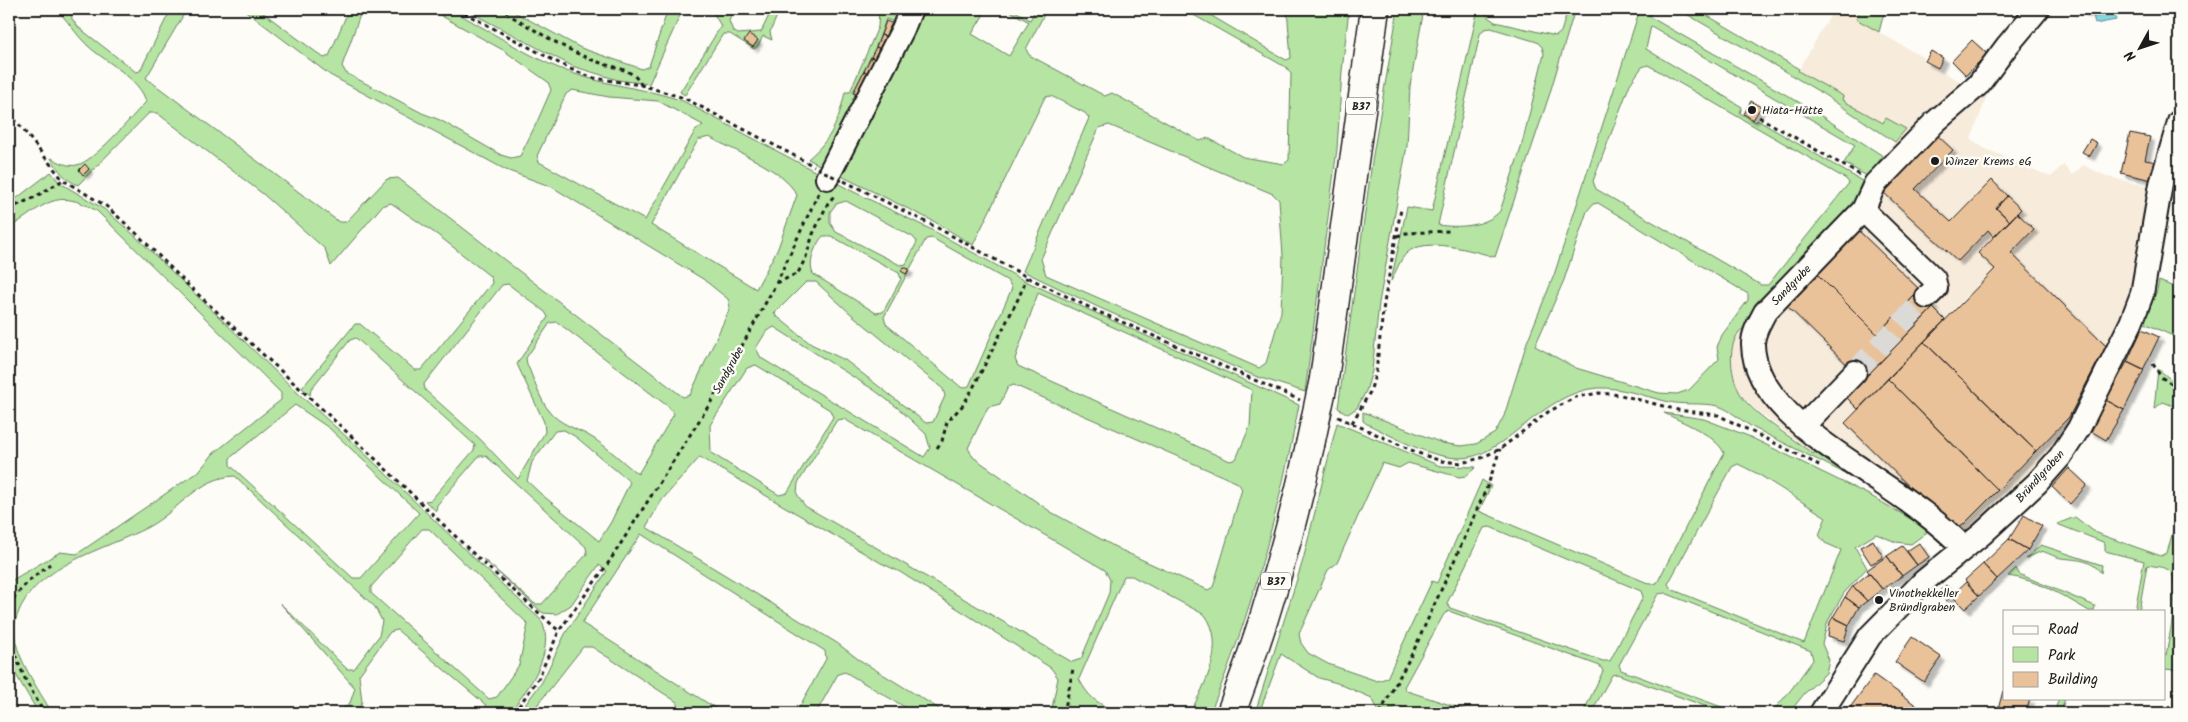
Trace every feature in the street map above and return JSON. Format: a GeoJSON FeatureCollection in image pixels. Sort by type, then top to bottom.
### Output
{"type":"FeatureCollection","features":[{"type":"Feature","properties":{"kind":"main road","name":"B37"},"geometry":{"type":"LineString","coordinates":[[1231,713],[1275,586],[1310,446],[1324,379],[1375,9]]}},
{"type":"Feature","properties":{"kind":"street"},"geometry":{"type":"LineString","coordinates":[[834,181],[911,9]]}},
{"type":"Feature","properties":{"kind":"street","name":"Sandgrube"},"geometry":{"type":"LineString","coordinates":[[1964,548],[1946,529],[1891,489],[1842,457],[1803,426],[1778,400],[1766,384],[1757,364],[1753,344],[1756,328],[1765,312],[1863,210],[1875,184],[1935,122],[1978,85],[2038,9]]}},
{"type":"Feature","properties":{"kind":"street","name":"Bründlgraben"},"geometry":{"type":"LineString","coordinates":[[1821,713],[1870,636],[1924,581],[1982,534],[2037,483],[2060,457],[2079,428],[2131,323],[2142,294],[2161,184],[2179,122]]}},
{"type":"Feature","properties":{"kind":"street"},"geometry":{"type":"LineString","coordinates":[[1863,210],[1934,279],[1936,288],[1927,297]]}},
{"type":"Feature","properties":{"kind":"street"},"geometry":{"type":"LineString","coordinates":[[1803,426],[1855,372]]}},
{"type":"Feature","properties":{"kind":"path"},"geometry":{"type":"LineString","coordinates":[[457,9],[570,69],[617,83],[641,85],[684,98],[834,181],[852,186],[934,226],[1027,278],[1099,312],[1307,403]]}},
{"type":"Feature","properties":{"kind":"path"},"geometry":{"type":"LineString","coordinates":[[499,9],[597,62],[629,71],[637,77],[641,85]]}},
{"type":"Feature","properties":{"kind":"path"},"geometry":{"type":"LineString","coordinates":[[9,112],[63,180],[106,206],[135,232],[189,286],[395,477],[481,561],[559,631]]}},
{"type":"Feature","properties":{"kind":"path"},"geometry":{"type":"LineString","coordinates":[[1759,117],[1875,184]]}},
{"type":"Feature","properties":{"kind":"path"},"geometry":{"type":"LineString","coordinates":[[9,209],[35,197],[63,180]]}},
{"type":"Feature","properties":{"kind":"path"},"geometry":{"type":"LineString","coordinates":[[834,181],[852,186]]}},
{"type":"Feature","properties":{"kind":"path"},"geometry":{"type":"LineString","coordinates":[[776,284],[798,273],[828,202],[834,181]]}},
{"type":"Feature","properties":{"kind":"path","name":"Sandgrube"},"geometry":{"type":"LineString","coordinates":[[514,713],[538,679],[559,631],[609,562],[711,402],[834,181]]}},
{"type":"Feature","properties":{"kind":"path"},"geometry":{"type":"LineString","coordinates":[[1352,423],[1370,392],[1376,372],[1384,303],[1401,209]]}},
{"type":"Feature","properties":{"kind":"path"},"geometry":{"type":"LineString","coordinates":[[1396,236],[1406,233],[1449,231]]}},
{"type":"Feature","properties":{"kind":"path"},"geometry":{"type":"LineString","coordinates":[[936,448],[942,441],[947,422],[963,404],[972,390],[1027,278]]}},
{"type":"Feature","properties":{"kind":"path"},"geometry":{"type":"LineString","coordinates":[[2153,364],[2161,376],[2179,389]]}},
{"type":"Feature","properties":{"kind":"path"},"geometry":{"type":"LineString","coordinates":[[1334,415],[1418,453],[1441,461],[1461,463],[1481,458],[1500,448],[1548,412],[1576,397],[1599,393],[1621,395],[1678,410],[1718,415],[1830,470]]}},
{"type":"Feature","properties":{"kind":"path"},"geometry":{"type":"LineString","coordinates":[[1380,713],[1413,652],[1488,485],[1500,448]]}},
{"type":"Feature","properties":{"kind":"path"},"geometry":{"type":"LineString","coordinates":[[2179,550],[2179,608]]}},
{"type":"Feature","properties":{"kind":"path"},"geometry":{"type":"LineString","coordinates":[[9,606],[15,595],[28,581],[50,564]]}},
{"type":"Feature","properties":{"kind":"path"},"geometry":{"type":"LineString","coordinates":[[9,640],[26,681],[44,713]]}},
{"type":"Feature","properties":{"kind":"path"},"geometry":{"type":"LineString","coordinates":[[1064,713],[1073,669]]}},
{"type":"Feature","properties":{"kind":"path"},"geometry":{"type":"LineString","coordinates":[[2176,713],[2179,675]]}},
{"type":"Feature","properties":{"kind":"shaded area"},"geometry":{"type":"Polygon","coordinates":[[[1834,9],[1861,9],[1856,19],[1924,58],[1923,61],[1987,96],[1971,139],[1984,148],[2051,177],[2063,165],[2073,175],[2083,165],[2108,177],[2151,187],[2133,278],[2114,336],[2069,424],[2043,464],[1971,529],[1948,536],[1930,530],[1892,508],[1818,450],[1814,454],[1756,410],[1745,400],[1737,387],[1733,371],[1731,355],[1735,339],[1746,324],[1866,190],[1862,181],[1905,130],[1886,118],[1883,123],[1841,99],[1843,96],[1798,71],[1834,9]]]}},
{"type":"Feature","properties":{"kind":"green space"},"geometry":{"type":"Polygon","coordinates":[[[62,9],[71,9],[72,19],[78,27],[136,72],[140,71],[171,9],[187,9],[146,78],[339,222],[346,222],[387,179],[398,178],[683,397],[690,395],[730,308],[728,299],[703,279],[552,187],[506,170],[330,75],[243,9],[258,9],[324,58],[329,56],[349,9],[362,9],[342,66],[346,73],[422,113],[440,120],[501,155],[511,158],[520,156],[551,90],[548,82],[503,50],[429,9],[450,9],[526,52],[557,67],[586,77],[683,101],[852,191],[932,230],[1023,280],[1299,405],[1273,523],[1262,562],[1225,676],[1210,713],[1190,713],[1202,690],[1214,652],[1214,639],[1205,615],[1132,576],[1124,576],[1079,679],[1091,697],[1106,707],[1120,713],[1089,713],[1083,710],[1076,713],[1051,713],[1058,678],[1051,668],[900,572],[881,563],[700,457],[662,500],[646,527],[837,643],[858,659],[946,713],[915,713],[845,672],[838,674],[816,713],[796,713],[826,659],[825,651],[641,534],[582,623],[723,713],[698,713],[693,711],[678,713],[677,702],[592,647],[583,647],[531,713],[519,713],[542,682],[565,634],[607,571],[599,565],[571,605],[557,614],[543,613],[483,559],[535,604],[542,604],[587,554],[586,547],[486,456],[479,456],[437,505],[436,511],[425,501],[431,500],[474,450],[475,445],[356,338],[350,340],[311,389],[310,395],[302,388],[355,324],[360,324],[415,370],[421,370],[492,283],[491,277],[439,236],[391,203],[382,206],[331,266],[325,249],[263,194],[157,113],[149,113],[78,185],[73,183],[62,174],[51,158],[70,165],[85,162],[103,147],[146,102],[143,94],[130,78],[88,46],[61,14],[62,9]],[[572,90],[566,94],[537,156],[539,162],[645,220],[695,131],[703,125],[658,101],[609,97],[572,90]],[[709,137],[698,140],[651,225],[756,289],[778,248],[797,195],[781,177],[758,162],[709,137]],[[846,201],[836,204],[830,212],[830,223],[836,232],[900,265],[906,264],[917,242],[913,237],[846,201]],[[823,236],[815,249],[811,264],[813,274],[876,313],[883,312],[901,279],[899,273],[831,236],[823,236]],[[932,238],[926,239],[884,317],[886,324],[962,388],[969,386],[1012,288],[1008,281],[932,238]],[[806,282],[774,314],[811,344],[845,360],[926,423],[933,422],[945,396],[943,389],[851,314],[816,282],[806,282]],[[508,284],[502,285],[424,384],[425,390],[480,439],[518,479],[545,432],[544,422],[517,364],[548,317],[545,312],[508,284]],[[1038,293],[1015,359],[1018,366],[1230,461],[1236,459],[1250,426],[1252,390],[1038,293]],[[557,322],[550,323],[526,358],[546,407],[554,416],[600,443],[638,474],[674,414],[670,408],[557,322]],[[774,327],[766,332],[756,348],[761,358],[924,457],[930,448],[926,434],[898,408],[874,390],[774,327]],[[756,365],[747,368],[710,425],[711,453],[779,495],[787,493],[833,417],[830,410],[756,365]],[[1014,385],[1008,387],[1000,404],[988,407],[968,448],[973,457],[1051,512],[1121,550],[1208,590],[1213,587],[1242,489],[1238,483],[1014,385]],[[844,419],[837,420],[798,483],[797,494],[805,506],[1072,662],[1081,659],[1109,593],[1110,580],[1105,570],[844,419]],[[564,430],[555,431],[532,462],[527,481],[599,541],[611,522],[630,482],[576,437],[564,430]]]}},
{"type":"Feature","properties":{"kind":"green space"},"geometry":{"type":"Polygon","coordinates":[[[464,9],[509,9],[581,48],[642,69],[649,66],[668,9],[683,9],[649,84],[618,80],[572,66],[464,9]]]}},
{"type":"Feature","properties":{"kind":"green space"},"geometry":{"type":"Polygon","coordinates":[[[711,9],[735,9],[729,21],[733,31],[738,34],[761,32],[772,9],[780,9],[770,32],[772,40],[763,36],[758,46],[754,49],[730,34],[723,34],[685,95],[680,92],[721,26],[711,9]]]}},
{"type":"Feature","properties":{"kind":"green space"},"geometry":{"type":"Polygon","coordinates":[[[879,9],[904,9],[899,24],[886,19],[876,47],[853,93],[862,97],[827,169],[808,159],[823,144],[837,121],[845,92],[850,92],[878,27],[879,9]]]}},
{"type":"Feature","properties":{"kind":"green space"},"geometry":{"type":"Polygon","coordinates":[[[914,9],[987,9],[972,34],[1009,56],[1029,22],[1006,9],[1012,9],[1030,20],[1036,9],[1047,9],[1026,49],[1029,55],[1105,96],[1112,93],[1200,141],[1208,138],[1243,157],[1284,164],[1289,160],[1291,74],[1287,68],[1183,9],[1200,9],[1286,60],[1291,58],[1287,9],[1349,9],[1342,71],[1337,149],[1305,392],[1255,376],[1100,308],[1023,271],[1089,118],[1085,113],[1051,96],[1045,97],[973,245],[935,222],[833,172],[914,9]],[[1109,125],[1099,128],[1041,259],[1046,275],[1259,368],[1266,363],[1281,312],[1283,256],[1279,200],[1273,194],[1109,125]]]}},
{"type":"Feature","properties":{"kind":"green space"},"geometry":{"type":"Polygon","coordinates":[[[1398,9],[1424,9],[1410,86],[1407,146],[1379,303],[1372,371],[1366,391],[1357,408],[1348,414],[1338,408],[1373,155],[1398,9]]]}},
{"type":"Feature","properties":{"kind":"green space"},"geometry":{"type":"Polygon","coordinates":[[[1478,9],[1485,9],[1488,17],[1495,22],[1556,36],[1561,32],[1568,9],[1575,9],[1549,96],[1495,257],[1450,246],[1437,245],[1415,248],[1407,253],[1400,262],[1391,281],[1407,207],[1432,211],[1478,9]],[[1491,28],[1484,29],[1480,34],[1438,225],[1463,226],[1480,223],[1500,211],[1521,148],[1544,54],[1542,47],[1537,42],[1491,28]]]}},
{"type":"Feature","properties":{"kind":"green space"},"geometry":{"type":"Polygon","coordinates":[[[1640,9],[1651,9],[1650,17],[1809,108],[1883,156],[1867,176],[1844,163],[1855,145],[1651,26],[1646,49],[1742,107],[1740,113],[1756,122],[1757,120],[1862,181],[1866,190],[1737,335],[1732,354],[1735,380],[1741,396],[1746,402],[1770,423],[1813,454],[1818,450],[1848,475],[1754,428],[1718,406],[1672,402],[1615,389],[1598,388],[1578,392],[1559,400],[1508,438],[1475,456],[1459,458],[1435,454],[1400,440],[1363,421],[1363,412],[1442,443],[1461,446],[1476,444],[1495,433],[1504,416],[1527,342],[1554,275],[1640,9]],[[1648,65],[1642,67],[1630,84],[1593,181],[1596,189],[1761,285],[1768,285],[1849,183],[1846,179],[1648,65]],[[1598,203],[1593,204],[1587,211],[1564,280],[1535,346],[1576,368],[1659,393],[1677,394],[1689,390],[1719,359],[1717,347],[1722,335],[1748,300],[1748,294],[1598,203]]]}},
{"type":"Feature","properties":{"kind":"green space"},"geometry":{"type":"Polygon","coordinates":[[[1678,9],[1696,9],[1843,96],[1842,100],[1883,123],[1886,118],[1906,129],[1895,142],[1820,92],[1678,9]]]}},
{"type":"Feature","properties":{"kind":"green space"},"geometry":{"type":"Polygon","coordinates":[[[1861,9],[1885,9],[1879,32],[1856,19],[1861,9]]]}},
{"type":"Feature","properties":{"kind":"green space"},"geometry":{"type":"Polygon","coordinates":[[[51,172],[60,183],[104,209],[133,234],[301,396],[359,448],[541,620],[545,632],[543,657],[532,681],[509,713],[488,713],[486,705],[397,630],[390,632],[359,675],[362,702],[357,713],[337,713],[350,703],[355,688],[280,603],[347,669],[354,669],[379,636],[382,621],[375,607],[235,476],[210,482],[148,527],[55,571],[26,598],[14,626],[15,638],[22,660],[52,713],[23,713],[35,707],[9,663],[9,582],[60,552],[77,554],[199,471],[214,453],[281,400],[281,393],[97,211],[71,200],[60,200],[42,206],[9,228],[9,204],[51,172]],[[295,405],[230,458],[230,465],[353,578],[361,578],[419,513],[329,428],[295,405]],[[422,529],[371,587],[371,593],[489,699],[497,697],[519,665],[528,624],[429,529],[422,529]]]}},
{"type":"Feature","properties":{"kind":"green space"},"geometry":{"type":"Polygon","coordinates":[[[2159,281],[2179,289],[2179,322],[2173,336],[2144,323],[2159,281]]]}},
{"type":"Feature","properties":{"kind":"green space"},"geometry":{"type":"Polygon","coordinates":[[[2158,369],[2179,386],[2179,408],[2163,402],[2154,409],[2158,369]]]}},
{"type":"Feature","properties":{"kind":"green space"},"geometry":{"type":"Polygon","coordinates":[[[1664,413],[1704,419],[1748,436],[1869,495],[1930,530],[1911,544],[1896,542],[1876,534],[1855,547],[1867,568],[1844,593],[1828,621],[1822,644],[1829,660],[1826,673],[1804,694],[1789,713],[1771,713],[1813,660],[1811,651],[1665,593],[1658,594],[1619,665],[1621,670],[1738,713],[1724,713],[1617,674],[1612,675],[1591,713],[1583,713],[1603,671],[1600,666],[1449,611],[1444,614],[1404,687],[1407,691],[1475,713],[1426,713],[1397,706],[1388,713],[1376,713],[1378,710],[1372,698],[1337,683],[1319,678],[1281,654],[1259,713],[1255,713],[1303,560],[1337,423],[1440,466],[1476,467],[1466,476],[1459,477],[1408,463],[1399,468],[1382,463],[1337,563],[1328,570],[1299,634],[1301,643],[1308,653],[1328,664],[1377,681],[1387,678],[1432,581],[1437,583],[1482,480],[1491,486],[1479,511],[1650,584],[1657,583],[1724,453],[1714,440],[1664,413]],[[1738,464],[1732,467],[1668,584],[1671,589],[1804,643],[1841,550],[1825,543],[1819,535],[1826,517],[1758,474],[1738,464]],[[1490,527],[1484,528],[1447,603],[1450,608],[1603,661],[1610,661],[1643,597],[1641,591],[1490,527]]]}},
{"type":"Feature","properties":{"kind":"green space"},"geometry":{"type":"Polygon","coordinates":[[[2179,509],[2179,713],[2173,713],[2176,670],[2166,669],[2166,655],[2174,598],[2173,577],[2170,571],[2147,565],[2139,610],[2135,610],[2144,561],[2105,551],[2103,542],[2057,524],[2075,517],[2096,533],[2161,556],[2167,553],[2179,509]]]}},
{"type":"Feature","properties":{"kind":"green space"},"geometry":{"type":"Polygon","coordinates":[[[2041,545],[2102,565],[2101,573],[2097,568],[2088,563],[2059,557],[2042,551],[2025,559],[2041,545]]]}},
{"type":"Feature","properties":{"kind":"green space"},"geometry":{"type":"Polygon","coordinates":[[[2016,568],[2019,574],[2095,606],[2094,610],[2087,610],[2060,594],[2030,581],[2008,576],[2016,568]]]}},
{"type":"Feature","properties":{"kind":"green space"},"geometry":{"type":"Polygon","coordinates":[[[2058,700],[2064,700],[2061,713],[2054,713],[2058,700]]]}},
{"type":"Feature","properties":{"kind":"water"},"geometry":{"type":"Polygon","coordinates":[[[2114,11],[2116,20],[2095,24],[2093,15],[2114,11]]]}},
{"type":"Feature","properties":{"kind":"building"},"geometry":{"type":"Polygon","coordinates":[[[2083,9],[2098,9],[2098,10],[2084,13],[2083,9]]]}},
{"type":"Feature","properties":{"kind":"building"},"geometry":{"type":"Polygon","coordinates":[[[886,21],[896,25],[891,38],[881,35],[886,21]]]}},
{"type":"Feature","properties":{"kind":"building"},"geometry":{"type":"Polygon","coordinates":[[[749,34],[758,40],[753,47],[744,41],[749,34]]]}},
{"type":"Feature","properties":{"kind":"building"},"geometry":{"type":"Polygon","coordinates":[[[881,35],[891,38],[885,51],[876,47],[881,35]]]}},
{"type":"Feature","properties":{"kind":"building"},"geometry":{"type":"Polygon","coordinates":[[[1972,40],[1987,54],[1966,75],[1952,61],[1972,40]]]}},
{"type":"Feature","properties":{"kind":"building"},"geometry":{"type":"Polygon","coordinates":[[[876,47],[885,51],[881,62],[871,57],[876,47]]]}},
{"type":"Feature","properties":{"kind":"building"},"geometry":{"type":"Polygon","coordinates":[[[1931,51],[1943,58],[1938,68],[1925,61],[1931,51]]]}},
{"type":"Feature","properties":{"kind":"building"},"geometry":{"type":"Polygon","coordinates":[[[871,57],[881,62],[874,76],[864,71],[871,57]]]}},
{"type":"Feature","properties":{"kind":"building"},"geometry":{"type":"Polygon","coordinates":[[[864,71],[873,75],[862,97],[853,93],[864,71]]]}},
{"type":"Feature","properties":{"kind":"building","name":"Hiata-Hütte"},"geometry":{"type":"Polygon","coordinates":[[[1751,101],[1761,107],[1753,120],[1744,114],[1751,101]]]}},
{"type":"Feature","properties":{"kind":"building"},"geometry":{"type":"Polygon","coordinates":[[[2130,133],[2150,137],[2145,160],[2157,162],[2152,180],[2121,173],[2130,133]]]}},
{"type":"Feature","properties":{"kind":"building"},"geometry":{"type":"Polygon","coordinates":[[[1937,135],[1953,150],[1915,189],[1951,222],[1992,180],[2007,196],[1996,208],[2010,221],[1994,237],[1988,230],[1958,261],[1884,193],[1937,135]]]}},
{"type":"Feature","properties":{"kind":"building"},"geometry":{"type":"Polygon","coordinates":[[[2090,139],[2097,143],[2090,156],[2082,152],[2090,139]]]}},
{"type":"Feature","properties":{"kind":"building"},"geometry":{"type":"Polygon","coordinates":[[[85,164],[89,169],[83,175],[79,170],[85,164]]]}},
{"type":"Feature","properties":{"kind":"building"},"geometry":{"type":"Polygon","coordinates":[[[2007,196],[2021,209],[2010,221],[1996,208],[2007,196]]]}},
{"type":"Feature","properties":{"kind":"building"},"geometry":{"type":"Polygon","coordinates":[[[2179,205],[2179,229],[2173,227],[2179,205]]]}},
{"type":"Feature","properties":{"kind":"building"},"geometry":{"type":"Polygon","coordinates":[[[2017,213],[2034,229],[2011,253],[2106,346],[2069,417],[2036,451],[1924,342],[1995,269],[1978,253],[2017,213]]]}},
{"type":"Feature","properties":{"kind":"building"},"geometry":{"type":"Polygon","coordinates":[[[1855,227],[1859,231],[1817,274],[1877,334],[1920,290],[1935,306],[1863,380],[1783,302],[1855,227]]]}},
{"type":"Feature","properties":{"kind":"building"},"geometry":{"type":"Polygon","coordinates":[[[1859,231],[1920,290],[1877,334],[1817,274],[1859,231]]]}},
{"type":"Feature","properties":{"kind":"building"},"geometry":{"type":"Polygon","coordinates":[[[903,267],[909,269],[906,274],[901,271],[903,267]]]}},
{"type":"Feature","properties":{"kind":"building"},"geometry":{"type":"Polygon","coordinates":[[[1933,308],[1945,320],[1858,409],[1846,397],[1933,308]]]}},
{"type":"Feature","properties":{"kind":"building"},"geometry":{"type":"Polygon","coordinates":[[[2142,329],[2159,337],[2143,370],[2127,362],[2142,329]]]}},
{"type":"Feature","properties":{"kind":"building"},"geometry":{"type":"Polygon","coordinates":[[[1924,342],[2036,451],[1998,490],[1888,379],[1924,342]]]}},
{"type":"Feature","properties":{"kind":"building"},"geometry":{"type":"Polygon","coordinates":[[[2127,362],[2144,370],[2124,410],[2106,400],[2127,362]]]}},
{"type":"Feature","properties":{"kind":"building"},"geometry":{"type":"Polygon","coordinates":[[[1888,379],[1998,490],[1962,526],[1950,527],[1845,423],[1888,379]]]}},
{"type":"Feature","properties":{"kind":"building"},"geometry":{"type":"Polygon","coordinates":[[[2106,400],[2124,410],[2106,440],[2089,430],[2106,400]]]}},
{"type":"Feature","properties":{"kind":"building"},"geometry":{"type":"Polygon","coordinates":[[[2069,468],[2087,485],[2070,504],[2052,487],[2069,468]]]}},
{"type":"Feature","properties":{"kind":"building"},"geometry":{"type":"Polygon","coordinates":[[[2024,515],[2042,526],[2028,550],[2009,539],[2024,515]]]}},
{"type":"Feature","properties":{"kind":"building"},"geometry":{"type":"Polygon","coordinates":[[[2009,539],[2028,550],[1997,579],[1983,564],[2009,539]]]}},
{"type":"Feature","properties":{"kind":"building"},"geometry":{"type":"Polygon","coordinates":[[[1873,540],[1883,557],[1871,564],[1860,547],[1873,540]]]}},
{"type":"Feature","properties":{"kind":"building"},"geometry":{"type":"Polygon","coordinates":[[[1919,543],[1929,557],[1917,565],[1907,551],[1919,543]]]}},
{"type":"Feature","properties":{"kind":"building"},"geometry":{"type":"Polygon","coordinates":[[[1902,546],[1917,565],[1902,576],[1887,556],[1902,546]]]}},
{"type":"Feature","properties":{"kind":"building"},"geometry":{"type":"Polygon","coordinates":[[[1887,556],[1902,576],[1882,589],[1867,570],[1887,556]]]}},
{"type":"Feature","properties":{"kind":"building"},"geometry":{"type":"Polygon","coordinates":[[[1983,564],[1997,579],[1979,596],[1965,580],[1983,564]]]}},
{"type":"Feature","properties":{"kind":"building"},"geometry":{"type":"Polygon","coordinates":[[[1869,573],[1882,589],[1867,601],[1853,586],[1869,573]]]}},
{"type":"Feature","properties":{"kind":"building"},"geometry":{"type":"Polygon","coordinates":[[[1966,582],[1979,596],[1965,609],[1952,596],[1946,601],[1938,592],[1946,585],[1954,593],[1966,582]]]}},
{"type":"Feature","properties":{"kind":"building"},"geometry":{"type":"Polygon","coordinates":[[[1853,586],[1867,601],[1859,607],[1845,597],[1853,586]]]}},
{"type":"Feature","properties":{"kind":"building"},"geometry":{"type":"Polygon","coordinates":[[[1845,597],[1859,607],[1849,625],[1833,617],[1845,597]]]}},
{"type":"Feature","properties":{"kind":"building"},"geometry":{"type":"Polygon","coordinates":[[[1833,617],[1849,625],[1844,641],[1828,636],[1830,622],[1833,617]]]}},
{"type":"Feature","properties":{"kind":"building"},"geometry":{"type":"Polygon","coordinates":[[[1912,637],[1941,657],[1924,682],[1895,662],[1912,637]]]}},
{"type":"Feature","properties":{"kind":"building"},"geometry":{"type":"Polygon","coordinates":[[[1874,675],[1917,706],[1911,713],[1846,713],[1874,675]]]}},
{"type":"Feature","properties":{"kind":"building"},"geometry":{"type":"Polygon","coordinates":[[[2003,691],[2003,700],[2030,700],[2026,713],[1997,713],[2003,691]]]}},
{"type":"Feature","properties":{"kind":"tunnel"},"geometry":{"type":"LineString","coordinates":[[1855,372],[1927,297]]}},
{"type":"Feature","properties":{"kind":"place","name":"Hiata-Hütte"},"geometry":{"type":"Point","coordinates":[1752,110]}},
{"type":"Feature","properties":{"kind":"place","name":"Winzer Krems eG"},"geometry":{"type":"Point","coordinates":[1935,161]}},
{"type":"Feature","properties":{"kind":"place","name":"Vinothekkeller Bründlgraben"},"geometry":{"type":"Point","coordinates":[1879,600]}}]}
